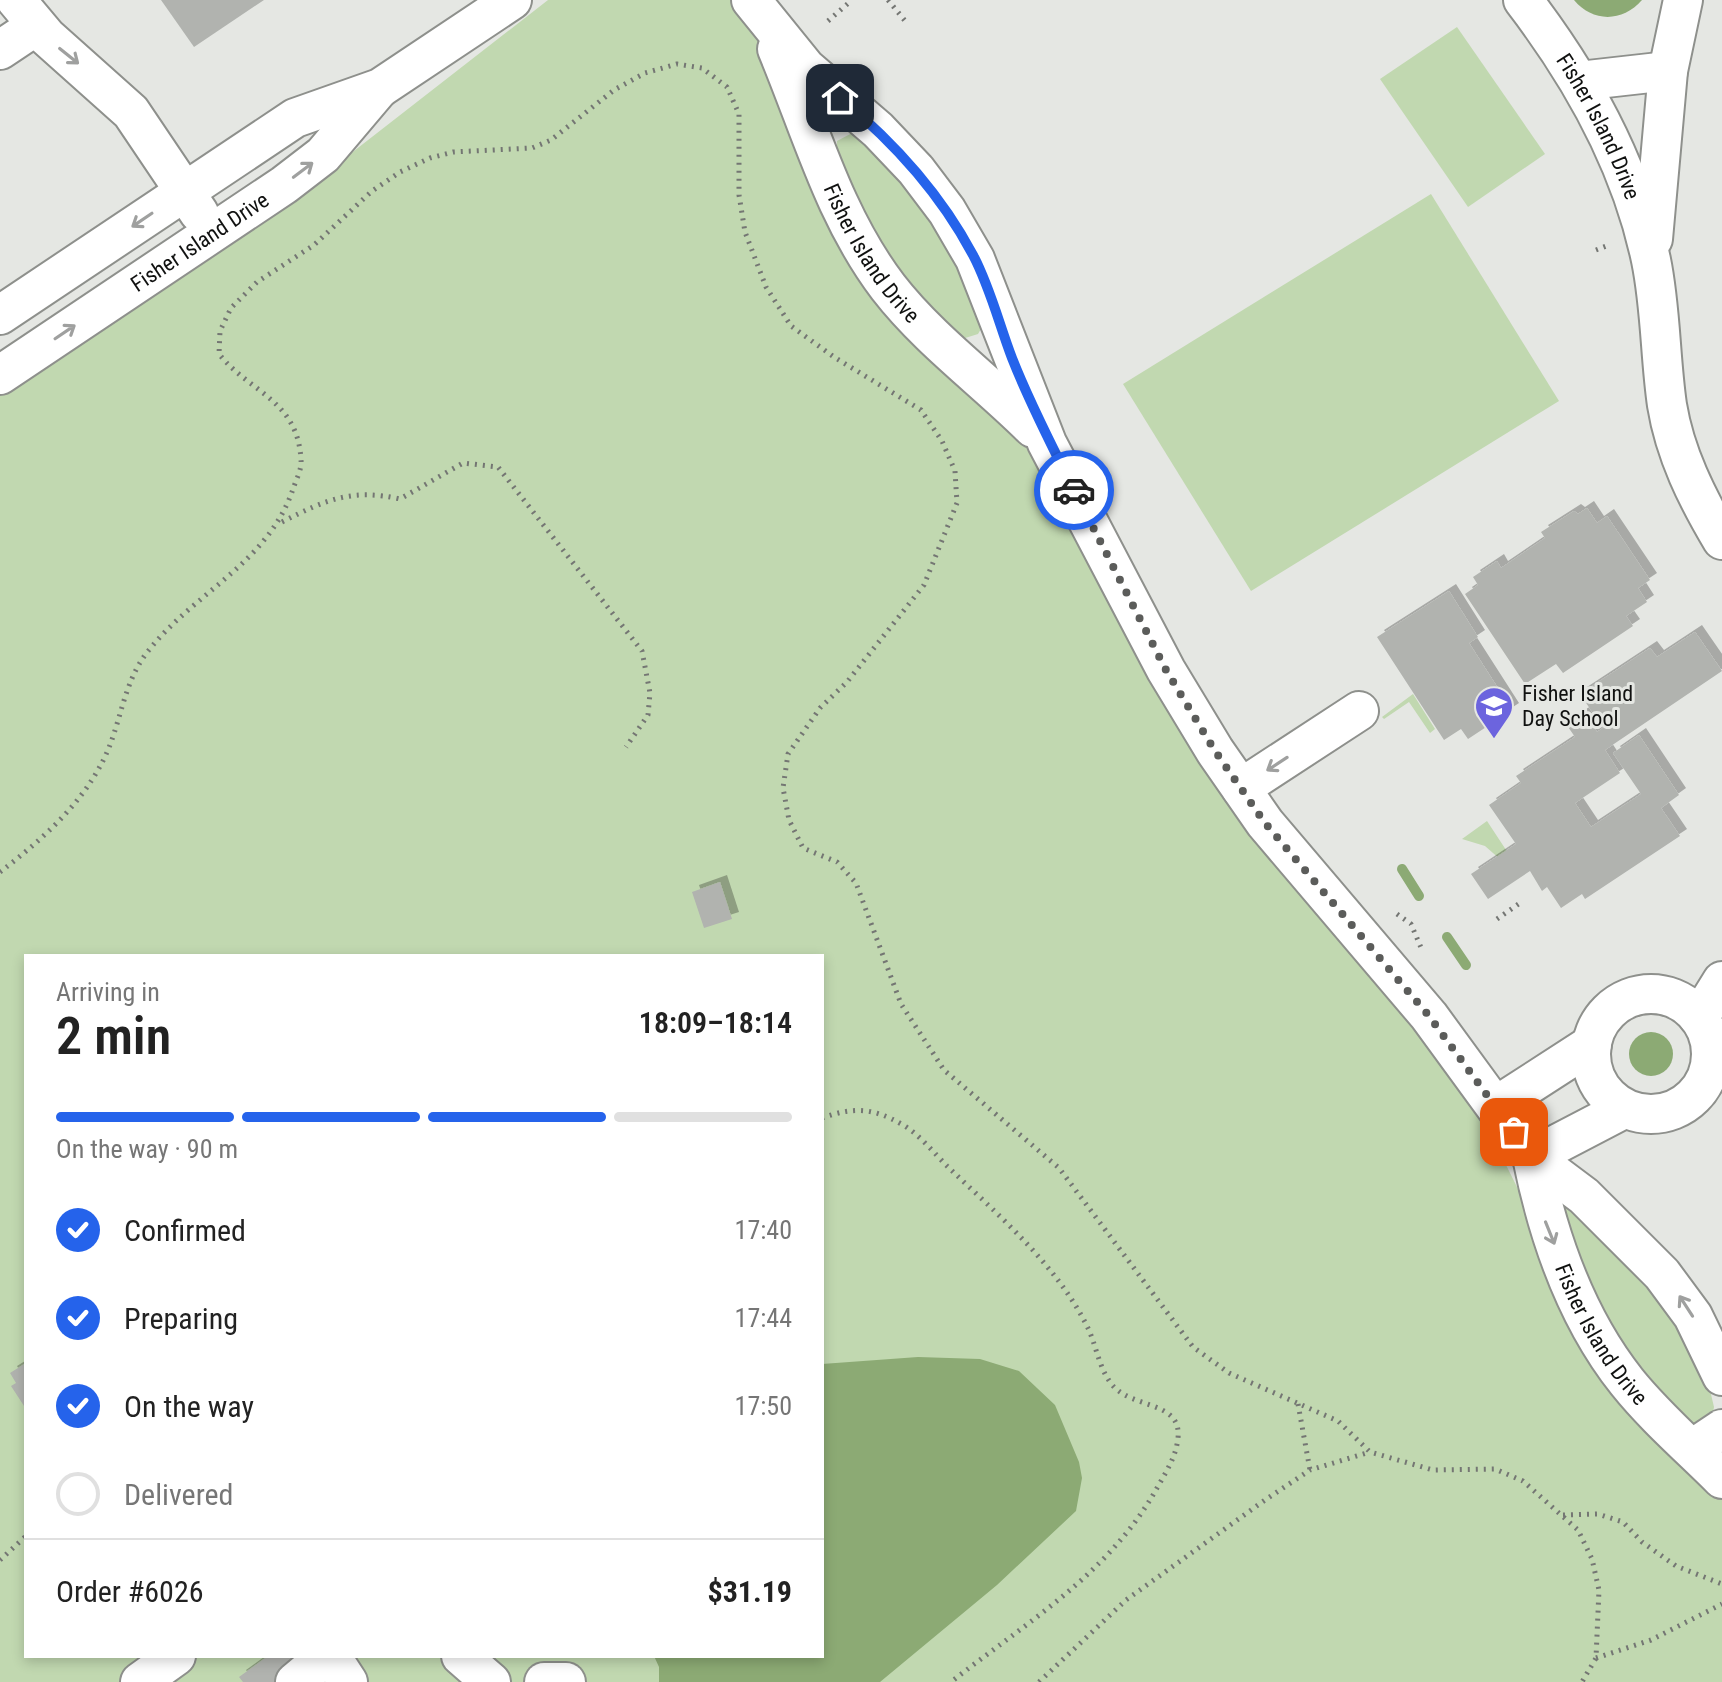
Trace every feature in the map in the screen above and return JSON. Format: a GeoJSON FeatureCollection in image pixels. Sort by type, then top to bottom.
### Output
{"type":"FeatureCollection","features":[{"type":"Feature","properties":{"kind":"street","name":"Fisher Island Drive"},"geometry":{"type":"LineString","coordinates":[[0,315],[295,118],[380,88],[512,0]]}},
{"type":"Feature","properties":{"kind":"street","name":"Fisher Island Drive"},"geometry":{"type":"LineString","coordinates":[[1523,0],[1579,81],[1634,200],[1652,263],[1674,436],[1695,491],[1722,540]]}},
{"type":"Feature","properties":{"kind":"street","name":"Fisher Island Drive"},"geometry":{"type":"LineString","coordinates":[[1652,263],[1668,71],[1683,0]]}},
{"type":"Feature","properties":{"kind":"street","name":"Fisher Island Drive"},"geometry":{"type":"LineString","coordinates":[[758,8],[806,68],[858,112],[916,170],[947,211],[975,259],[1047,443],[1166,670],[1265,823],[1429,1016],[1532,1157],[1584,1196],[1662,1274],[1693,1316],[1722,1376]]}},
{"type":"Feature","properties":{"kind":"street","name":"Fisher Island Drive"},"geometry":{"type":"LineString","coordinates":[[758,8],[847,221],[874,267],[908,311],[1047,443]]}},
{"type":"Feature","properties":{"kind":"street"},"geometry":{"type":"LineString","coordinates":[[0,50],[26,13],[131,112],[212,232]]}},
{"type":"Feature","properties":{"kind":"street"},"geometry":{"type":"LineString","coordinates":[[1579,81],[1668,71]]}},
{"type":"Feature","properties":{"kind":"street","name":"Fisher Island Drive"},"geometry":{"type":"LineString","coordinates":[[0,375],[323,155],[380,88]]}},
{"type":"Feature","properties":{"kind":"street"},"geometry":{"type":"LineString","coordinates":[[814,142],[858,112]]}},
{"type":"Feature","properties":{"kind":"street"},"geometry":{"type":"LineString","coordinates":[[955,355],[1000,326]]}},
{"type":"Feature","properties":{"kind":"street"},"geometry":{"type":"LineString","coordinates":[[1241,788],[1359,711]]}},
{"type":"Feature","properties":{"kind":"street"},"geometry":{"type":"LineString","coordinates":[[1699,1018],[1722,981]]}},
{"type":"Feature","properties":{"kind":"street"},"geometry":{"type":"LineString","coordinates":[[1660,985],[1699,1018],[1706,1033],[1710,1072],[1698,1092],[1678,1107],[1645,1115],[1624,1109],[1599,1084],[1592,1044],[1601,1021],[1620,1003],[1660,985]]}},
{"type":"Feature","properties":{"kind":"street"},"geometry":{"type":"LineString","coordinates":[[1496,1106],[1592,1044]]}},
{"type":"Feature","properties":{"kind":"street"},"geometry":{"type":"LineString","coordinates":[[1532,1157],[1624,1109]]}},
{"type":"Feature","properties":{"kind":"street","name":"Fisher Island Drive"},"geometry":{"type":"LineString","coordinates":[[1532,1157],[1545,1222],[1591,1327],[1629,1385],[1707,1439],[1722,1479]]}},
{"type":"Feature","properties":{"kind":"street"},"geometry":{"type":"LineString","coordinates":[[140,1682],[172,1658]]}},
{"type":"Feature","properties":{"kind":"street"},"geometry":{"type":"LineString","coordinates":[[176,1658],[192,1682]]}},
{"type":"Feature","properties":{"kind":"street"},"geometry":{"type":"LineString","coordinates":[[295,1682],[325,1658]]}},
{"type":"Feature","properties":{"kind":"street"},"geometry":{"type":"LineString","coordinates":[[330,1658],[348,1682]]}},
{"type":"Feature","properties":{"kind":"street"},"geometry":{"type":"LineString","coordinates":[[463,1658],[491,1682]]}},
{"type":"Feature","properties":{"kind":"street"},"geometry":{"type":"LineString","coordinates":[[544,1682],[566,1682]]}},
{"type":"Feature","properties":{"kind":"path"},"geometry":{"type":"LineString","coordinates":[[828,21],[852,0]]}},
{"type":"Feature","properties":{"kind":"path"},"geometry":{"type":"LineString","coordinates":[[888,0],[906,22]]}},
{"type":"Feature","properties":{"kind":"path"},"geometry":{"type":"LineString","coordinates":[[281,522],[302,462],[297,437],[287,413],[230,368],[219,354],[220,331],[231,308],[257,282],[314,245],[372,191],[430,158],[453,152],[532,148],[551,140],[614,90],[645,73],[677,64],[702,68],[727,87],[739,114],[739,195],[745,232],[766,287],[791,326],[921,410],[942,441],[955,471],[957,503],[924,585],[847,682],[820,708],[788,754],[783,788],[789,820],[803,848],[837,862],[856,883],[901,1004],[944,1070],[1059,1168],[1193,1347],[1229,1373],[1338,1421],[1370,1452],[1433,1470],[1495,1469],[1523,1481],[1578,1530],[1592,1559],[1599,1590],[1596,1658],[1582,1682]]}},
{"type":"Feature","properties":{"kind":"path"},"geometry":{"type":"LineString","coordinates":[[0,872],[40,841],[90,786],[108,750],[128,684],[147,652],[178,616],[215,591],[281,522],[316,505],[368,492],[400,499],[463,463],[498,467],[642,651],[650,693],[648,715],[626,747]]}},
{"type":"Feature","properties":{"kind":"path"},"geometry":{"type":"LineString","coordinates":[[1497,919],[1520,903]]}},
{"type":"Feature","properties":{"kind":"path"},"geometry":{"type":"LineString","coordinates":[[1397,914],[1411,924],[1422,951]]}},
{"type":"Feature","properties":{"kind":"path"},"geometry":{"type":"LineString","coordinates":[[824,1117],[850,1108],[879,1115],[904,1126],[975,1193],[1057,1280],[1087,1326],[1110,1383],[1127,1399],[1167,1410],[1175,1419],[1178,1435],[1173,1460],[1140,1519],[1094,1572],[951,1682]]}},
{"type":"Feature","properties":{"kind":"path"},"geometry":{"type":"LineString","coordinates":[[1298,1404],[1310,1470]]}},
{"type":"Feature","properties":{"kind":"path"},"geometry":{"type":"LineString","coordinates":[[1039,1682],[1126,1600],[1310,1470],[1370,1452]]}},
{"type":"Feature","properties":{"kind":"path"},"geometry":{"type":"LineString","coordinates":[[1562,1515],[1598,1514],[1623,1522],[1642,1542],[1676,1566],[1722,1584]]}},
{"type":"Feature","properties":{"kind":"path"},"geometry":{"type":"LineString","coordinates":[[0,1560],[24,1538]]}},
{"type":"Feature","properties":{"kind":"path"},"geometry":{"type":"LineString","coordinates":[[1596,1658],[1651,1640],[1722,1604]]}},
{"type":"Feature","properties":{"kind":"shaded area"},"geometry":{"type":"Polygon","coordinates":[[[548,0],[734,0],[772,56],[835,210],[1001,408],[1040,461],[1490,1133],[1537,1227],[1702,1475],[1722,1499],[1722,1682],[0,1682],[0,392],[318,179],[548,0]]]}},
{"type":"Feature","properties":{"kind":"shaded area"},"geometry":{"type":"Polygon","coordinates":[[[1574,0],[1642,0],[1625,13],[1607,17],[1589,13],[1574,0]]]}},
{"type":"Feature","properties":{"kind":"shaded area"},"geometry":{"type":"Polygon","coordinates":[[[1457,27],[1545,154],[1468,207],[1380,79],[1457,27]]]}},
{"type":"Feature","properties":{"kind":"shaded area"},"geometry":{"type":"Polygon","coordinates":[[[854,132],[893,156],[989,315],[978,334],[962,339],[908,289],[874,240],[852,197],[838,157],[837,141],[854,132]]]}},
{"type":"Feature","properties":{"kind":"shaded area"},"geometry":{"type":"Polygon","coordinates":[[[1431,194],[1559,401],[1251,591],[1123,384],[1431,194]]]}},
{"type":"Feature","properties":{"kind":"shaded area"},"geometry":{"type":"Polygon","coordinates":[[[1413,694],[1435,729],[1430,733],[1409,702],[1384,719],[1382,717],[1413,694]]]}},
{"type":"Feature","properties":{"kind":"shaded area"},"geometry":{"type":"Polygon","coordinates":[[[1487,821],[1510,856],[1501,860],[1485,846],[1462,839],[1487,821]]]}},
{"type":"Feature","properties":{"kind":"shaded area"},"geometry":{"type":"Polygon","coordinates":[[[1651,1032],[1666,1039],[1673,1054],[1666,1069],[1651,1076],[1636,1069],[1629,1054],[1636,1039],[1651,1032]]]}},
{"type":"Feature","properties":{"kind":"shaded area"},"geometry":{"type":"Polygon","coordinates":[[[1554,1198],[1609,1238],[1667,1298],[1709,1386],[1714,1407],[1711,1422],[1691,1425],[1659,1397],[1612,1338],[1554,1198]]]}},
{"type":"Feature","properties":{"kind":"shaded area"},"geometry":{"type":"Polygon","coordinates":[[[918,1357],[980,1359],[1019,1371],[1055,1405],[1079,1462],[1082,1478],[1076,1511],[997,1585],[880,1682],[659,1682],[659,1667],[655,1658],[824,1658],[824,1364],[918,1357]]]}},
{"type":"Feature","properties":{"kind":"building"},"geometry":{"type":"Polygon","coordinates":[[[161,0],[264,0],[194,47],[161,0]]]}},
{"type":"Feature","properties":{"kind":"building"},"geometry":{"type":"Polygon","coordinates":[[[1587,508],[1597,523],[1607,516],[1650,580],[1638,588],[1647,602],[1626,616],[1633,626],[1563,673],[1556,664],[1525,684],[1465,594],[1478,585],[1473,577],[1497,561],[1501,568],[1545,538],[1541,532],[1574,511],[1578,514],[1587,508]]]}},
{"type":"Feature","properties":{"kind":"building"},"geometry":{"type":"Polygon","coordinates":[[[1449,591],[1478,637],[1469,643],[1512,710],[1468,739],[1461,729],[1444,740],[1377,637],[1449,591]]]}},
{"type":"Feature","properties":{"kind":"building"},"geometry":{"type":"Polygon","coordinates":[[[1695,632],[1722,671],[1605,750],[1620,773],[1575,803],[1591,827],[1641,794],[1613,753],[1639,735],[1679,795],[1661,808],[1680,836],[1585,899],[1582,894],[1561,908],[1547,887],[1542,891],[1530,871],[1488,899],[1471,874],[1516,844],[1489,805],[1521,783],[1516,776],[1575,737],[1566,724],[1584,713],[1597,732],[1603,728],[1580,694],[1650,648],[1657,657],[1695,632]]]}},
{"type":"Feature","properties":{"kind":"building"},"geometry":{"type":"Polygon","coordinates":[[[720,882],[732,919],[704,928],[692,892],[720,882]]]}},
{"type":"Feature","properties":{"kind":"building"},"geometry":{"type":"Polygon","coordinates":[[[24,1364],[24,1406],[11,1386],[16,1383],[10,1373],[24,1364]]]}},
{"type":"Feature","properties":{"kind":"building"},"geometry":{"type":"Polygon","coordinates":[[[265,1658],[295,1658],[277,1682],[243,1682],[239,1677],[265,1658]]]}},
{"type":"Feature","properties":{"kind":"waterway"},"geometry":{"type":"LineString","coordinates":[[1402,869],[1419,896]]}},
{"type":"Feature","properties":{"kind":"waterway"},"geometry":{"type":"LineString","coordinates":[[1447,937],[1466,965]]}},
{"type":"Feature","properties":{"kind":"way so far"},"geometry":{"type":"LineString","coordinates":[[1074,490],[1166,670],[1215,751],[1265,823],[1429,1016],[1514,1132]]}},
{"type":"Feature","properties":{"kind":"place","name":"Fisher Island Day School"},"geometry":{"type":"Point","coordinates":[1494,740]}},
{"type":"Feature","properties":{"kind":"route"},"geometry":{"type":"LineString","coordinates":[[840,98],[878,130],[916,170],[963,236],[984,281],[1047,443],[1074,490]]}}]}
